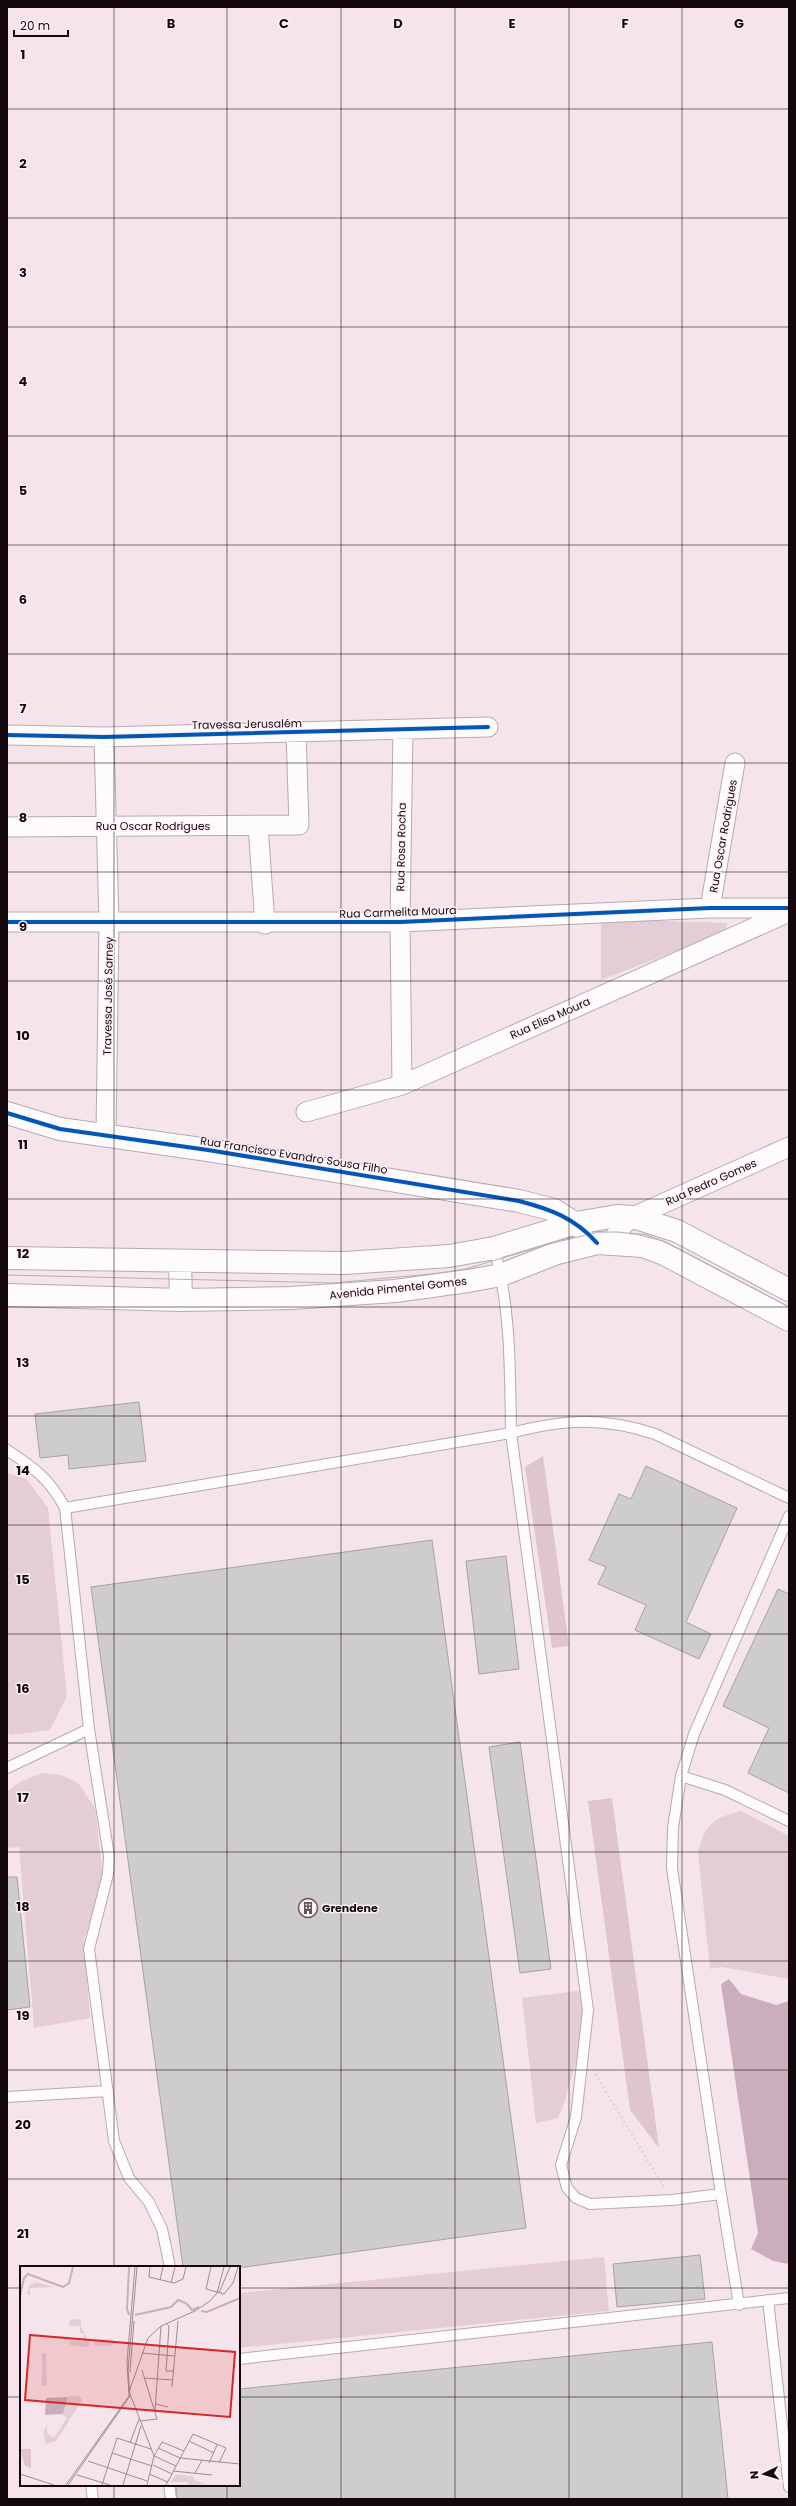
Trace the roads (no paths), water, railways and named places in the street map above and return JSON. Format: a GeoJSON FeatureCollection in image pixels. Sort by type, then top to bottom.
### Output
{"type":"FeatureCollection","features":[{"type":"Feature","properties":{"kind":"main road","name":"Rua Francisco Evandro Sousa Filho"},"geometry":{"type":"LineString","coordinates":[[7,1113],[60,1129],[106,1135],[518,1201],[554,1210],[604,1242]]}},
{"type":"Feature","properties":{"kind":"main road"},"geometry":{"type":"LineString","coordinates":[[7,1258],[345,1263],[449,1256],[494,1248],[576,1223],[618,1216],[633,1217],[677,1231],[789,1290]]}},
{"type":"Feature","properties":{"kind":"main road","name":"Avenida Pimentel Gomes"},"geometry":{"type":"LineString","coordinates":[[7,1295],[181,1300],[290,1298],[395,1291],[501,1275],[557,1253],[604,1242],[643,1246],[664,1254],[789,1320]]}},
{"type":"Feature","properties":{"kind":"main road"},"geometry":{"type":"LineString","coordinates":[[180,1261],[181,1300]]}},
{"type":"Feature","properties":{"kind":"street","name":"Travessa Jerusalém"},"geometry":{"type":"LineString","coordinates":[[7,736],[104,737],[488,727]]}},
{"type":"Feature","properties":{"kind":"street","name":"Rua Rosa Rocha"},"geometry":{"type":"LineString","coordinates":[[402,730],[400,922],[402,1085]]}},
{"type":"Feature","properties":{"kind":"street","name":"Rua Oscar Rodrigues"},"geometry":{"type":"LineString","coordinates":[[7,827],[299,825],[296,732]]}},
{"type":"Feature","properties":{"kind":"street","name":"Travessa José Sarney"},"geometry":{"type":"LineString","coordinates":[[104,737],[109,923],[106,1135]]}},
{"type":"Feature","properties":{"kind":"street","name":"Rua Oscar Rodrigues"},"geometry":{"type":"LineString","coordinates":[[710,908],[735,763]]}},
{"type":"Feature","properties":{"kind":"street"},"geometry":{"type":"LineString","coordinates":[[258,826],[265,924]]}},
{"type":"Feature","properties":{"kind":"street","name":"Rua Carmelita Moura"},"geometry":{"type":"LineString","coordinates":[[7,922],[265,924],[400,922],[710,908],[789,908]]}},
{"type":"Feature","properties":{"kind":"street","name":"Rua Elisa Moura"},"geometry":{"type":"LineString","coordinates":[[306,1112],[402,1085],[789,912]]}},
{"type":"Feature","properties":{"kind":"street","name":"Rua Pedro Gomes"},"geometry":{"type":"LineString","coordinates":[[633,1217],[789,1146]]}},
{"type":"Feature","properties":{"kind":"street"},"geometry":{"type":"LineString","coordinates":[[604,1242],[633,1217]]}},
{"type":"Feature","properties":{"kind":"lane"},"geometry":{"type":"LineString","coordinates":[[494,1248],[501,1275],[509,1351],[511,1433],[588,2010],[576,2118],[562,2165],[567,2188],[576,2198],[590,2204],[672,2200],[721,2194]]}},
{"type":"Feature","properties":{"kind":"lane"},"geometry":{"type":"LineString","coordinates":[[65,1508],[511,1433],[558,1422],[585,1420],[633,1427],[655,1434],[789,1498]]}},
{"type":"Feature","properties":{"kind":"lane"},"geometry":{"type":"LineString","coordinates":[[7,1450],[38,1470],[54,1487],[65,1508],[89,1729],[109,1856],[108,1874],[89,1949],[114,2141],[129,2178],[149,2202],[162,2229],[170,2266]]}},
{"type":"Feature","properties":{"kind":"lane"},"geometry":{"type":"LineString","coordinates":[[739,2305],[672,1868],[672,1828],[681,1776],[702,1715],[789,1516]]}},
{"type":"Feature","properties":{"kind":"lane"},"geometry":{"type":"LineString","coordinates":[[7,1768],[89,1729]]}},
{"type":"Feature","properties":{"kind":"lane"},"geometry":{"type":"LineString","coordinates":[[681,1776],[725,1790],[789,1821]]}},
{"type":"Feature","properties":{"kind":"lane"},"geometry":{"type":"LineString","coordinates":[[7,2097],[108,2091]]}},
{"type":"Feature","properties":{"kind":"lane"},"geometry":{"type":"LineString","coordinates":[[240,2359],[739,2305],[789,2298]]}},
{"type":"Feature","properties":{"kind":"lane"},"geometry":{"type":"LineString","coordinates":[[768,2300],[789,2487]]}},
{"type":"Feature","properties":{"kind":"lane"},"geometry":{"type":"LineString","coordinates":[[91,2486],[93,2499]]}},
{"type":"Feature","properties":{"kind":"lane"},"geometry":{"type":"LineString","coordinates":[[170,2486],[171,2499]]}},
{"type":"Feature","properties":{"kind":"tram line"},"geometry":{"type":"LineString","coordinates":[[7,1275],[333,1283],[431,1274],[466,1269],[549,1244],[599,1232],[618,1232],[636,1234],[663,1241],[789,1307]]}},
{"type":"Feature","properties":{"kind":"place","name":"Grendene"},"geometry":{"type":"Point","coordinates":[308,1908]}}]}
